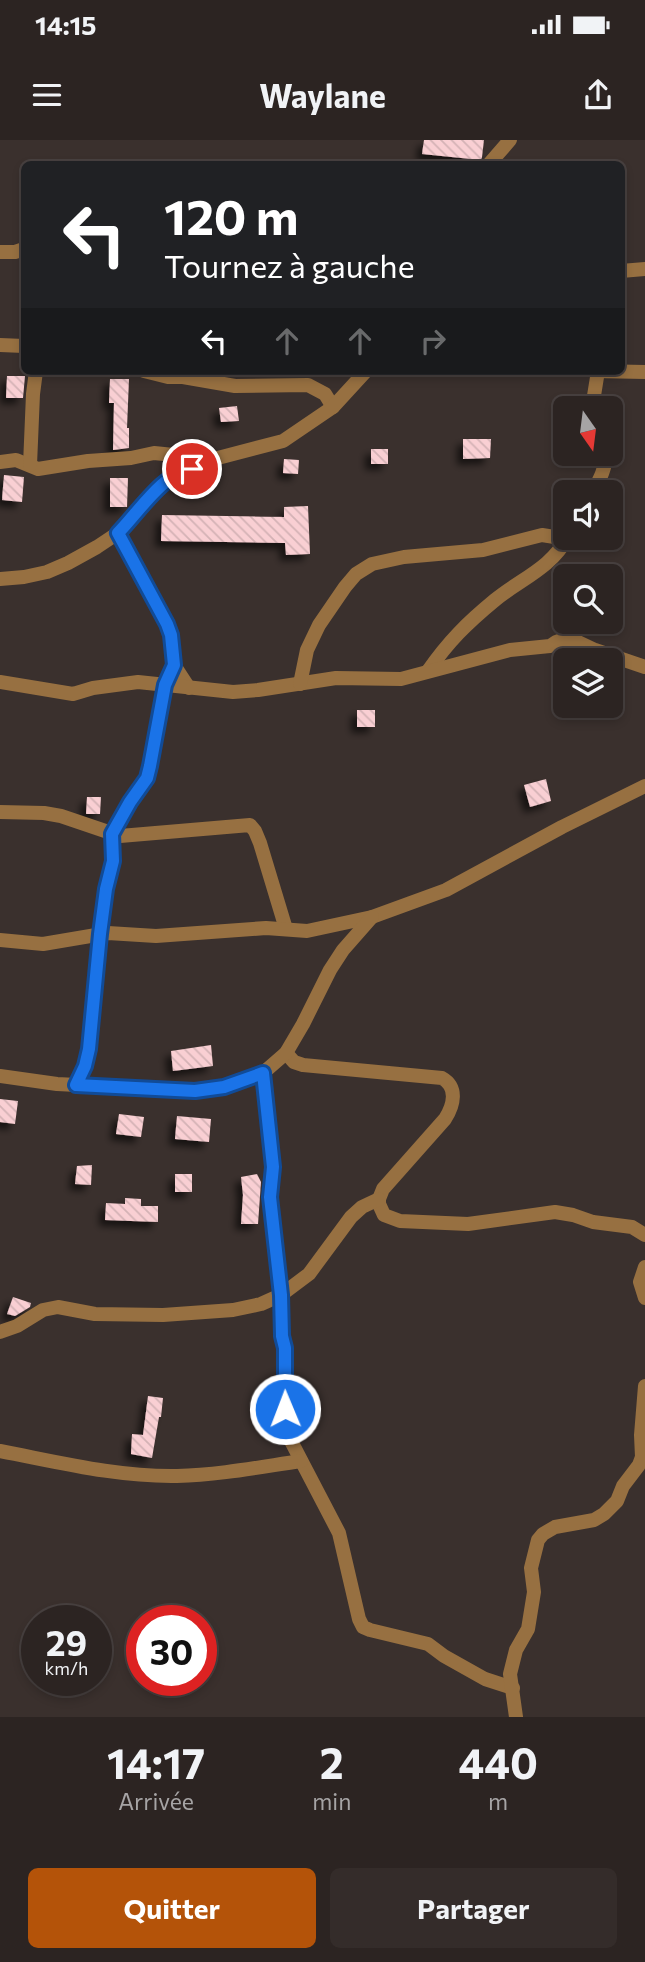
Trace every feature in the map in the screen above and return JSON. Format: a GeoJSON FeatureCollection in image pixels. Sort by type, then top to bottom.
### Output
{"type":"FeatureCollection","features":[{"type":"Feature","properties":{"kind":"street"},"geometry":{"type":"LineString","coordinates":[[492,161],[510,140]]}},
{"type":"Feature","properties":{"kind":"street"},"geometry":{"type":"LineString","coordinates":[[0,252],[15,253],[21,250]]}},
{"type":"Feature","properties":{"kind":"street"},"geometry":{"type":"LineString","coordinates":[[625,271],[645,269]]}},
{"type":"Feature","properties":{"kind":"street"},"geometry":{"type":"LineString","coordinates":[[0,345],[21,345]]}},
{"type":"Feature","properties":{"kind":"street"},"geometry":{"type":"LineString","coordinates":[[625,372],[645,372]]}},
{"type":"Feature","properties":{"kind":"street"},"geometry":{"type":"LineString","coordinates":[[30,465],[35,375]]}},
{"type":"Feature","properties":{"kind":"street"},"geometry":{"type":"LineString","coordinates":[[160,375],[235,386],[309,385],[325,394],[333,407]]}},
{"type":"Feature","properties":{"kind":"street"},"geometry":{"type":"LineString","coordinates":[[0,579],[47,572],[97,547],[118,533],[160,486],[184,469],[192,469],[214,459],[283,441],[333,407],[362,375]]}},
{"type":"Feature","properties":{"kind":"street"},"geometry":{"type":"LineString","coordinates":[[593,396],[596,375]]}},
{"type":"Feature","properties":{"kind":"street"},"geometry":{"type":"LineString","coordinates":[[0,462],[16,460],[44,469],[155,453],[214,459]]}},
{"type":"Feature","properties":{"kind":"street"},"geometry":{"type":"LineString","coordinates":[[118,533],[167,624],[174,665],[189,688]]}},
{"type":"Feature","properties":{"kind":"street"},"geometry":{"type":"LineString","coordinates":[[300,684],[307,650],[318,625],[345,587],[372,564],[404,557],[483,550],[542,535],[553,536]]}},
{"type":"Feature","properties":{"kind":"street"},"geometry":{"type":"LineString","coordinates":[[428,671],[452,639],[494,601],[550,562],[561,550]]}},
{"type":"Feature","properties":{"kind":"street"},"geometry":{"type":"LineString","coordinates":[[0,682],[74,694],[93,688],[138,682],[233,692],[336,678],[414,677],[510,650],[550,646],[564,639],[645,667]]}},
{"type":"Feature","properties":{"kind":"street"},"geometry":{"type":"LineString","coordinates":[[76,1085],[89,1049],[100,934],[113,861],[112,834],[147,778],[165,685],[174,665]]}},
{"type":"Feature","properties":{"kind":"street"},"geometry":{"type":"LineString","coordinates":[[0,940],[43,944],[100,934],[156,936],[265,928],[317,930],[372,918],[446,890],[562,827],[645,786]]}},
{"type":"Feature","properties":{"kind":"street"},"geometry":{"type":"LineString","coordinates":[[0,812],[61,816],[112,834],[133,835],[250,825],[260,843],[286,929]]}},
{"type":"Feature","properties":{"kind":"street"},"geometry":{"type":"LineString","coordinates":[[0,1076],[76,1085],[195,1091],[224,1087],[263,1073],[286,1054],[342,950],[372,918]]}},
{"type":"Feature","properties":{"kind":"street"},"geometry":{"type":"LineString","coordinates":[[286,1054],[294,1062],[303,1065],[442,1077],[451,1087],[453,1101],[445,1119],[383,1189],[379,1204],[384,1215],[400,1221],[468,1224],[555,1212],[593,1222],[632,1227],[645,1235]]}},
{"type":"Feature","properties":{"kind":"street"},"geometry":{"type":"LineString","coordinates":[[263,1073],[273,1167],[270,1197],[285,1348],[285,1424],[290,1441],[339,1533],[345,1567],[363,1627],[428,1644],[485,1679],[513,1688]]}},
{"type":"Feature","properties":{"kind":"street"},"geometry":{"type":"LineString","coordinates":[[0,1332],[17,1326],[43,1310],[58,1307],[95,1314],[163,1315],[233,1310],[261,1304],[281,1295],[309,1274],[351,1217],[362,1207],[379,1199]]}},
{"type":"Feature","properties":{"kind":"street"},"geometry":{"type":"LineString","coordinates":[[645,1267],[640,1282],[645,1298]]}},
{"type":"Feature","properties":{"kind":"street"},"geometry":{"type":"LineString","coordinates":[[516,1717],[510,1674],[513,1658],[528,1629],[532,1610],[534,1592],[531,1568],[538,1540],[555,1527],[593,1520],[604,1514],[617,1501],[623,1486],[642,1457],[640,1435],[645,1386]]}},
{"type":"Feature","properties":{"kind":"street"},"geometry":{"type":"LineString","coordinates":[[0,1451],[111,1472],[176,1476],[226,1473],[301,1461]]}},
{"type":"Feature","properties":{"kind":"building"},"geometry":{"type":"Polygon","coordinates":[[[424,140],[484,140],[482,157],[481,160],[422,154],[424,140]]]}},
{"type":"Feature","properties":{"kind":"building"},"geometry":{"type":"Polygon","coordinates":[[[7,376],[25,376],[23,398],[6,398],[7,376]]]}},
{"type":"Feature","properties":{"kind":"building"},"geometry":{"type":"Polygon","coordinates":[[[110,379],[129,379],[129,448],[113,450],[114,403],[109,403],[110,379]]]}},
{"type":"Feature","properties":{"kind":"building"},"geometry":{"type":"Polygon","coordinates":[[[237,406],[239,421],[221,422],[219,408],[237,406]]]}},
{"type":"Feature","properties":{"kind":"building"},"geometry":{"type":"Polygon","coordinates":[[[463,439],[491,439],[490,458],[463,459],[463,439]]]}},
{"type":"Feature","properties":{"kind":"building"},"geometry":{"type":"Polygon","coordinates":[[[371,449],[388,449],[388,464],[371,464],[371,449]]]}},
{"type":"Feature","properties":{"kind":"building"},"geometry":{"type":"Polygon","coordinates":[[[284,459],[299,460],[298,474],[283,473],[284,459]]]}},
{"type":"Feature","properties":{"kind":"building"},"geometry":{"type":"Polygon","coordinates":[[[4,475],[24,477],[22,502],[2,500],[4,475]]]}},
{"type":"Feature","properties":{"kind":"building"},"geometry":{"type":"Polygon","coordinates":[[[110,478],[128,478],[127,507],[110,507],[110,478]]]}},
{"type":"Feature","properties":{"kind":"building"},"geometry":{"type":"Polygon","coordinates":[[[308,506],[310,554],[286,555],[285,543],[161,541],[162,515],[284,517],[284,507],[308,506]]]}},
{"type":"Feature","properties":{"kind":"building"},"geometry":{"type":"Polygon","coordinates":[[[357,710],[375,710],[375,727],[357,727],[357,710]]]}},
{"type":"Feature","properties":{"kind":"building"},"geometry":{"type":"Polygon","coordinates":[[[546,779],[551,801],[530,807],[524,785],[546,779]]]}},
{"type":"Feature","properties":{"kind":"building"},"geometry":{"type":"Polygon","coordinates":[[[87,797],[101,797],[100,814],[86,814],[87,797]]]}},
{"type":"Feature","properties":{"kind":"building"},"geometry":{"type":"Polygon","coordinates":[[[211,1045],[213,1066],[173,1071],[171,1051],[211,1045]]]}},
{"type":"Feature","properties":{"kind":"building"},"geometry":{"type":"Polygon","coordinates":[[[0,1099],[18,1101],[15,1124],[0,1122],[0,1099]]]}},
{"type":"Feature","properties":{"kind":"building"},"geometry":{"type":"Polygon","coordinates":[[[119,1114],[144,1117],[141,1137],[116,1134],[119,1114]]]}},
{"type":"Feature","properties":{"kind":"building"},"geometry":{"type":"Polygon","coordinates":[[[177,1116],[211,1119],[209,1142],[175,1139],[177,1116]]]}},
{"type":"Feature","properties":{"kind":"building"},"geometry":{"type":"Polygon","coordinates":[[[92,1165],[91,1185],[75,1184],[77,1166],[92,1165]]]}},
{"type":"Feature","properties":{"kind":"building"},"geometry":{"type":"Polygon","coordinates":[[[175,1174],[192,1174],[192,1192],[175,1192],[175,1174]]]}},
{"type":"Feature","properties":{"kind":"building"},"geometry":{"type":"Polygon","coordinates":[[[257,1174],[261,1182],[258,1224],[241,1224],[241,1177],[257,1174]]]}},
{"type":"Feature","properties":{"kind":"building"},"geometry":{"type":"Polygon","coordinates":[[[125,1198],[141,1199],[141,1206],[158,1206],[158,1222],[105,1220],[106,1203],[125,1204],[125,1198]]]}},
{"type":"Feature","properties":{"kind":"building"},"geometry":{"type":"Polygon","coordinates":[[[13,1297],[31,1303],[30,1307],[15,1316],[7,1314],[13,1297]]]}},
{"type":"Feature","properties":{"kind":"building"},"geometry":{"type":"Polygon","coordinates":[[[148,1396],[163,1398],[152,1458],[131,1454],[132,1434],[143,1435],[148,1396]]]}},
{"type":"Feature","properties":{"kind":"route"},"geometry":{"type":"LineString","coordinates":[[192,469],[184,469],[160,486],[118,533],[167,624],[174,665],[165,685],[147,778],[112,834],[113,861],[100,934],[89,1049],[76,1085],[195,1091],[224,1087],[263,1073],[273,1167],[270,1197],[285,1348],[285,1409]]}}]}
